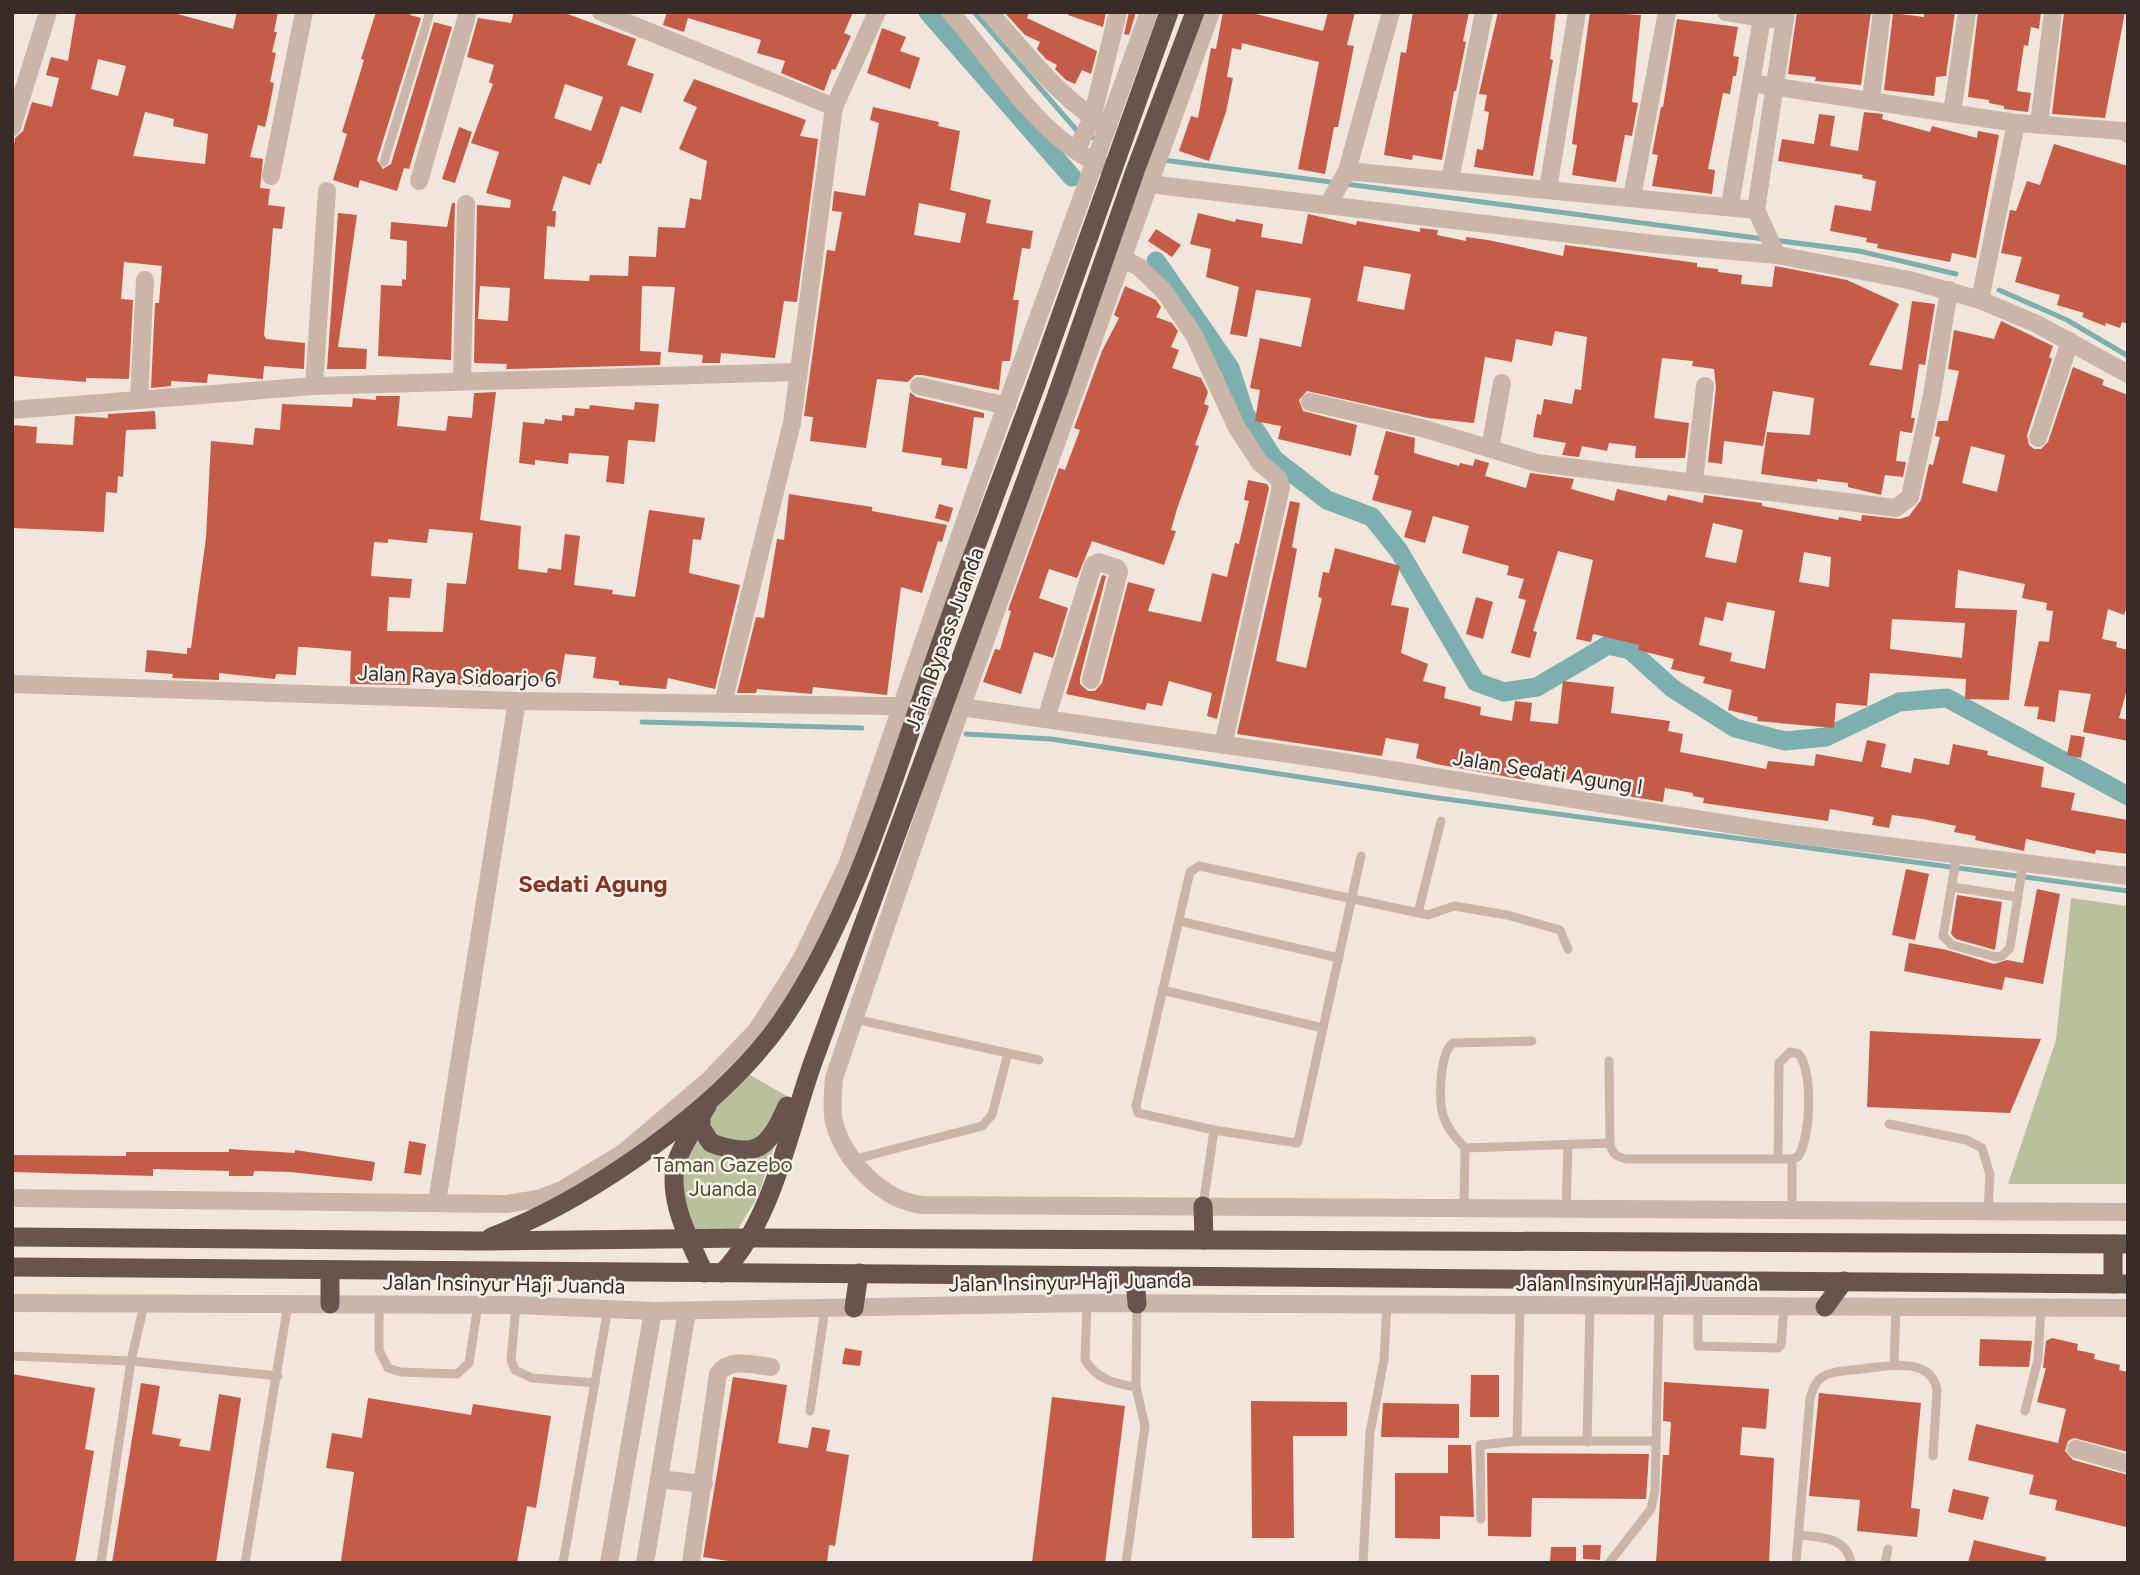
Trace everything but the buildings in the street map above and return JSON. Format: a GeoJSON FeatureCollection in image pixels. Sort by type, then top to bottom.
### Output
{"type":"FeatureCollection","features":[{"type":"Feature","properties":{"kind":"highway","name":"Jalan Bypass Juanda"},"geometry":{"type":"LineString","coordinates":[[481,1241],[514,1229],[607,1178],[712,1096],[779,1024],[808,980],[862,862],[909,708],[946,603],[1036,385],[1169,12]]}},
{"type":"Feature","properties":{"kind":"highway","name":"Jalan Bypass Juanda"},"geometry":{"type":"LineString","coordinates":[[712,1096],[677,1160],[674,1180],[678,1207],[688,1239],[713,1273],[748,1238],[772,1184],[814,1060],[951,710],[1058,392],[1135,172],[1195,12]]}},
{"type":"Feature","properties":{"kind":"highway"},"geometry":{"type":"LineString","coordinates":[[701,1116],[704,1136],[711,1143],[739,1150],[758,1148],[773,1138],[797,1085],[814,1060]]}},
{"type":"Feature","properties":{"kind":"highway"},"geometry":{"type":"LineString","coordinates":[[1203,1206],[1204,1240]]}},
{"type":"Feature","properties":{"kind":"highway","name":"Jalan Insinyur Haji Juanda"},"geometry":{"type":"LineString","coordinates":[[12,1237],[481,1241],[748,1238],[2120,1244]]}},
{"type":"Feature","properties":{"kind":"highway"},"geometry":{"type":"LineString","coordinates":[[2120,1244],[2120,1284]]}},
{"type":"Feature","properties":{"kind":"highway","name":"Jalan Insinyur Haji Juanda"},"geometry":{"type":"LineString","coordinates":[[12,1267],[2120,1284]]}},
{"type":"Feature","properties":{"kind":"highway"},"geometry":{"type":"LineString","coordinates":[[330,1270],[330,1304]]}},
{"type":"Feature","properties":{"kind":"highway"},"geometry":{"type":"LineString","coordinates":[[854,1308],[859,1273]]}},
{"type":"Feature","properties":{"kind":"highway"},"geometry":{"type":"LineString","coordinates":[[1135,1276],[1137,1304]]}},
{"type":"Feature","properties":{"kind":"highway"},"geometry":{"type":"LineString","coordinates":[[1825,1307],[1844,1281]]}},
{"type":"Feature","properties":{"kind":"street"},"geometry":{"type":"LineString","coordinates":[[12,127],[17,100],[48,12]]}},
{"type":"Feature","properties":{"kind":"street"},"geometry":{"type":"LineString","coordinates":[[271,176],[304,12]]}},
{"type":"Feature","properties":{"kind":"street"},"geometry":{"type":"LineString","coordinates":[[419,181],[468,12]]}},
{"type":"Feature","properties":{"kind":"street"},"geometry":{"type":"LineString","coordinates":[[601,12],[834,107]]}},
{"type":"Feature","properties":{"kind":"street"},"geometry":{"type":"LineString","coordinates":[[723,703],[782,472],[810,307],[834,107],[877,12]]}},
{"type":"Feature","properties":{"kind":"street"},"geometry":{"type":"LineString","coordinates":[[950,12],[1024,103],[1154,168],[1338,188],[1654,244],[1775,249],[1949,290],[1980,300],[2070,341],[2128,374]]}},
{"type":"Feature","properties":{"kind":"street"},"geometry":{"type":"LineString","coordinates":[[989,12],[1051,80],[1093,138]]}},
{"type":"Feature","properties":{"kind":"street"},"geometry":{"type":"LineString","coordinates":[[1093,138],[1118,12]]}},
{"type":"Feature","properties":{"kind":"street"},"geometry":{"type":"LineString","coordinates":[[946,603],[1093,138],[1149,12]]}},
{"type":"Feature","properties":{"kind":"street"},"geometry":{"type":"LineString","coordinates":[[951,710],[1122,258],[1211,12]]}},
{"type":"Feature","properties":{"kind":"street"},"geometry":{"type":"LineString","coordinates":[[1338,188],[1391,12]]}},
{"type":"Feature","properties":{"kind":"street"},"geometry":{"type":"LineString","coordinates":[[1450,180],[1484,12]]}},
{"type":"Feature","properties":{"kind":"street"},"geometry":{"type":"LineString","coordinates":[[1548,189],[1577,12]]}},
{"type":"Feature","properties":{"kind":"street"},"geometry":{"type":"LineString","coordinates":[[1632,197],[1667,12]]}},
{"type":"Feature","properties":{"kind":"street"},"geometry":{"type":"LineString","coordinates":[[1726,12],[1786,17],[1759,216],[1775,249]]}},
{"type":"Feature","properties":{"kind":"street"},"geometry":{"type":"LineString","coordinates":[[1871,99],[1882,12]]}},
{"type":"Feature","properties":{"kind":"street"},"geometry":{"type":"LineString","coordinates":[[1952,113],[1966,12]]}},
{"type":"Feature","properties":{"kind":"street"},"geometry":{"type":"LineString","coordinates":[[2039,124],[2053,12]]}},
{"type":"Feature","properties":{"kind":"street"},"geometry":{"type":"LineString","coordinates":[[1730,205],[1762,15]]}},
{"type":"Feature","properties":{"kind":"street"},"geometry":{"type":"LineString","coordinates":[[1751,83],[2016,123],[2127,129]]}},
{"type":"Feature","properties":{"kind":"street"},"geometry":{"type":"LineString","coordinates":[[1980,300],[2016,123]]}},
{"type":"Feature","properties":{"kind":"street"},"geometry":{"type":"LineString","coordinates":[[1338,188],[1450,180],[1730,205],[1759,216]]}},
{"type":"Feature","properties":{"kind":"street"},"geometry":{"type":"LineString","coordinates":[[314,386],[327,191]]}},
{"type":"Feature","properties":{"kind":"street"},"geometry":{"type":"LineString","coordinates":[[462,380],[466,204]]}},
{"type":"Feature","properties":{"kind":"street"},"geometry":{"type":"LineString","coordinates":[[1122,258],[1151,277],[1171,301],[1194,335],[1237,428],[1260,463],[1278,478],[1281,487],[1223,745]]}},
{"type":"Feature","properties":{"kind":"street"},"geometry":{"type":"LineString","coordinates":[[139,398],[145,280]]}},
{"type":"Feature","properties":{"kind":"street"},"geometry":{"type":"LineString","coordinates":[[1310,402],[1490,448],[1537,463],[1890,508],[1901,506],[1910,497],[1932,394],[1949,290]]}},
{"type":"Feature","properties":{"kind":"street"},"geometry":{"type":"LineString","coordinates":[[2038,438],[2070,341]]}},
{"type":"Feature","properties":{"kind":"street"},"geometry":{"type":"LineString","coordinates":[[12,410],[314,386],[798,372]]}},
{"type":"Feature","properties":{"kind":"street"},"geometry":{"type":"LineString","coordinates":[[1490,448],[1502,383]]}},
{"type":"Feature","properties":{"kind":"street"},"geometry":{"type":"LineString","coordinates":[[919,386],[1007,406]]}},
{"type":"Feature","properties":{"kind":"street"},"geometry":{"type":"LineString","coordinates":[[1694,481],[1705,386]]}},
{"type":"Feature","properties":{"kind":"street"},"geometry":{"type":"LineString","coordinates":[[1046,719],[1093,565],[1099,562],[1117,568],[1119,572],[1091,680]]}},
{"type":"Feature","properties":{"kind":"street","name":"Jalan Raya Sidoarjo 6"},"geometry":{"type":"LineString","coordinates":[[12,684],[517,701],[723,703],[951,710]]}},
{"type":"Feature","properties":{"kind":"street"},"geometry":{"type":"LineString","coordinates":[[437,1202],[517,701]]}},
{"type":"Feature","properties":{"kind":"street","name":"Jalan Sedati Agung I"},"geometry":{"type":"LineString","coordinates":[[951,710],[1046,719],[1223,745],[1957,859],[2128,876]]}},
{"type":"Feature","properties":{"kind":"street"},"geometry":{"type":"LineString","coordinates":[[12,1198],[520,1203],[562,1190],[623,1153],[710,1079],[757,1030],[801,960],[847,865],[901,734]]}},
{"type":"Feature","properties":{"kind":"street"},"geometry":{"type":"LineString","coordinates":[[941,737],[855,1019],[834,1078],[834,1123],[852,1160],[890,1194],[910,1203],[2128,1212]]}},
{"type":"Feature","properties":{"kind":"street","name":"Jalan Insinyur Haji Juanda"},"geometry":{"type":"LineString","coordinates":[[12,1303],[516,1305],[653,1311],[1087,1303],[2128,1308]]}},
{"type":"Feature","properties":{"kind":"street"},"geometry":{"type":"LineString","coordinates":[[609,1563],[653,1311]]}},
{"type":"Feature","properties":{"kind":"street"},"geometry":{"type":"LineString","coordinates":[[645,1563],[687,1311]]}},
{"type":"Feature","properties":{"kind":"street"},"geometry":{"type":"LineString","coordinates":[[691,1563],[718,1374],[727,1365],[734,1363],[771,1367]]}},
{"type":"Feature","properties":{"kind":"street"},"geometry":{"type":"LineString","coordinates":[[2076,1449],[2128,1464]]}},
{"type":"Feature","properties":{"kind":"street"},"geometry":{"type":"LineString","coordinates":[[659,1479],[704,1484]]}},
{"type":"Feature","properties":{"kind":"lane"},"geometry":{"type":"LineString","coordinates":[[384,162],[430,12]]}},
{"type":"Feature","properties":{"kind":"lane"},"geometry":{"type":"LineString","coordinates":[[1418,913],[1441,821]]}},
{"type":"Feature","properties":{"kind":"lane"},"geometry":{"type":"LineString","coordinates":[[1362,856],[1353,899],[1324,1028],[1297,1143],[1213,1130],[1138,1113],[1136,1110],[1190,872],[1199,866],[1353,899],[1418,913],[1428,915],[1454,906],[1507,915],[1560,930],[1568,949]]}},
{"type":"Feature","properties":{"kind":"lane"},"geometry":{"type":"LineString","coordinates":[[1957,859],[1943,936],[1947,943],[1996,957],[2002,956],[2010,948],[2023,866]]}},
{"type":"Feature","properties":{"kind":"lane"},"geometry":{"type":"LineString","coordinates":[[1953,882],[2017,897]]}},
{"type":"Feature","properties":{"kind":"lane"},"geometry":{"type":"LineString","coordinates":[[1179,920],[1339,958]]}},
{"type":"Feature","properties":{"kind":"lane"},"geometry":{"type":"LineString","coordinates":[[1162,990],[1324,1028]]}},
{"type":"Feature","properties":{"kind":"lane"},"geometry":{"type":"LineString","coordinates":[[855,1019],[1039,1060]]}},
{"type":"Feature","properties":{"kind":"lane"},"geometry":{"type":"LineString","coordinates":[[1464,1209],[1465,1148],[1452,1134],[1442,1111],[1442,1062],[1453,1043],[1532,1041]]}},
{"type":"Feature","properties":{"kind":"lane"},"geometry":{"type":"LineString","coordinates":[[1609,1061],[1612,1152],[1626,1159],[1777,1159],[1792,1159],[1798,1157],[1805,1140],[1808,1082],[1807,1066],[1800,1054],[1790,1052],[1782,1056],[1778,1070],[1777,1159]]}},
{"type":"Feature","properties":{"kind":"lane"},"geometry":{"type":"LineString","coordinates":[[852,1160],[982,1126],[992,1115],[1008,1053]]}},
{"type":"Feature","properties":{"kind":"lane"},"geometry":{"type":"LineString","coordinates":[[1889,1124],[1967,1140],[1982,1148],[1990,1175],[1988,1210]]}},
{"type":"Feature","properties":{"kind":"lane"},"geometry":{"type":"LineString","coordinates":[[1203,1206],[1213,1130]]}},
{"type":"Feature","properties":{"kind":"lane"},"geometry":{"type":"LineString","coordinates":[[1465,1148],[1610,1143]]}},
{"type":"Feature","properties":{"kind":"lane"},"geometry":{"type":"LineString","coordinates":[[1566,1209],[1568,1144]]}},
{"type":"Feature","properties":{"kind":"lane"},"geometry":{"type":"LineString","coordinates":[[1792,1159],[1792,1210]]}},
{"type":"Feature","properties":{"kind":"lane"},"geometry":{"type":"LineString","coordinates":[[1087,1303],[1085,1360],[1101,1377],[1116,1384],[1136,1387]]}},
{"type":"Feature","properties":{"kind":"lane"},"geometry":{"type":"LineString","coordinates":[[245,1563],[288,1304]]}},
{"type":"Feature","properties":{"kind":"lane"},"geometry":{"type":"LineString","coordinates":[[379,1304],[379,1350],[387,1368],[401,1372],[457,1374],[469,1363],[478,1305]]}},
{"type":"Feature","properties":{"kind":"lane"},"geometry":{"type":"LineString","coordinates":[[1126,1563],[1145,1426],[1136,1387],[1137,1304]]}},
{"type":"Feature","properties":{"kind":"lane"},"geometry":{"type":"LineString","coordinates":[[101,1563],[131,1361],[144,1305]]}},
{"type":"Feature","properties":{"kind":"lane"},"geometry":{"type":"LineString","coordinates":[[516,1305],[511,1360],[515,1370],[532,1378],[595,1383]]}},
{"type":"Feature","properties":{"kind":"lane"},"geometry":{"type":"LineString","coordinates":[[1363,1563],[1370,1433],[1384,1360],[1387,1305]]}},
{"type":"Feature","properties":{"kind":"lane"},"geometry":{"type":"LineString","coordinates":[[1517,1441],[1520,1306]]}},
{"type":"Feature","properties":{"kind":"lane"},"geometry":{"type":"LineString","coordinates":[[1587,1442],[1590,1306]]}},
{"type":"Feature","properties":{"kind":"lane"},"geometry":{"type":"LineString","coordinates":[[1609,1563],[1651,1509],[1655,1490],[1659,1306]]}},
{"type":"Feature","properties":{"kind":"lane"},"geometry":{"type":"LineString","coordinates":[[1699,1306],[1699,1346],[1778,1348],[1781,1345],[1784,1307]]}},
{"type":"Feature","properties":{"kind":"lane"},"geometry":{"type":"LineString","coordinates":[[1894,1365],[1896,1307]]}},
{"type":"Feature","properties":{"kind":"lane"},"geometry":{"type":"LineString","coordinates":[[563,1563],[608,1308]]}},
{"type":"Feature","properties":{"kind":"lane"},"geometry":{"type":"LineString","coordinates":[[810,1411],[825,1308]]}},
{"type":"Feature","properties":{"kind":"lane"},"geometry":{"type":"LineString","coordinates":[[2025,1411],[2038,1359],[2041,1308]]}},
{"type":"Feature","properties":{"kind":"lane"},"geometry":{"type":"LineString","coordinates":[[12,1356],[131,1361],[278,1376]]}},
{"type":"Feature","properties":{"kind":"lane"},"geometry":{"type":"LineString","coordinates":[[1796,1563],[1810,1399],[1814,1386],[1831,1373],[1894,1365],[1917,1368],[1935,1379],[1933,1456]]}},
{"type":"Feature","properties":{"kind":"lane"},"geometry":{"type":"LineString","coordinates":[[1481,1519],[1480,1445],[1517,1441],[1654,1441]]}},
{"type":"Feature","properties":{"kind":"lane"},"geometry":{"type":"LineString","coordinates":[[1798,1535],[1825,1538],[1839,1543],[1849,1552],[1851,1563]]}},
{"type":"Feature","properties":{"kind":"lane"},"geometry":{"type":"LineString","coordinates":[[1885,1563],[1888,1549]]}},
{"type":"Feature","properties":{"kind":"green space"},"geometry":{"type":"Polygon","coordinates":[[[2071,898],[2128,906],[2128,1184],[2008,1184],[2056,1040],[2071,898]]]}},
{"type":"Feature","properties":{"kind":"green space","name":"Taman Gazebo Juanda"},"geometry":{"type":"Polygon","coordinates":[[[745,1072],[790,1098],[758,1196],[735,1234],[694,1234],[682,1202],[680,1184],[683,1166],[698,1132],[745,1072]]]}},
{"type":"Feature","properties":{"kind":"waterway"},"geometry":{"type":"LineString","coordinates":[[928,12],[1072,177]]}},
{"type":"Feature","properties":{"kind":"waterway"},"geometry":{"type":"LineString","coordinates":[[974,12],[1079,133],[1100,140]]}},
{"type":"Feature","properties":{"kind":"waterway"},"geometry":{"type":"LineString","coordinates":[[1163,160],[1764,239]]}},
{"type":"Feature","properties":{"kind":"waterway"},"geometry":{"type":"LineString","coordinates":[[1773,240],[1859,251],[1956,274]]}},
{"type":"Feature","properties":{"kind":"waterway"},"geometry":{"type":"LineString","coordinates":[[1156,261],[1230,368],[1245,414],[1274,459],[1327,500],[1372,517],[1399,551],[1476,682],[1504,692],[1537,687],[1608,645],[1630,650],[1672,688],[1735,728],[1785,741],[1826,737],[1899,702],[1947,698],[2128,796]]}},
{"type":"Feature","properties":{"kind":"waterway"},"geometry":{"type":"LineString","coordinates":[[1999,290],[2067,320],[2128,356]]}},
{"type":"Feature","properties":{"kind":"waterway"},"geometry":{"type":"LineString","coordinates":[[642,722],[862,728]]}},
{"type":"Feature","properties":{"kind":"waterway"},"geometry":{"type":"LineString","coordinates":[[966,734],[1051,739],[1431,797],[2128,891]]}},
{"type":"Feature","properties":{"kind":"district","name":"Sedati Agung"},"geometry":{"type":"Point","coordinates":[593,883]}}]}
